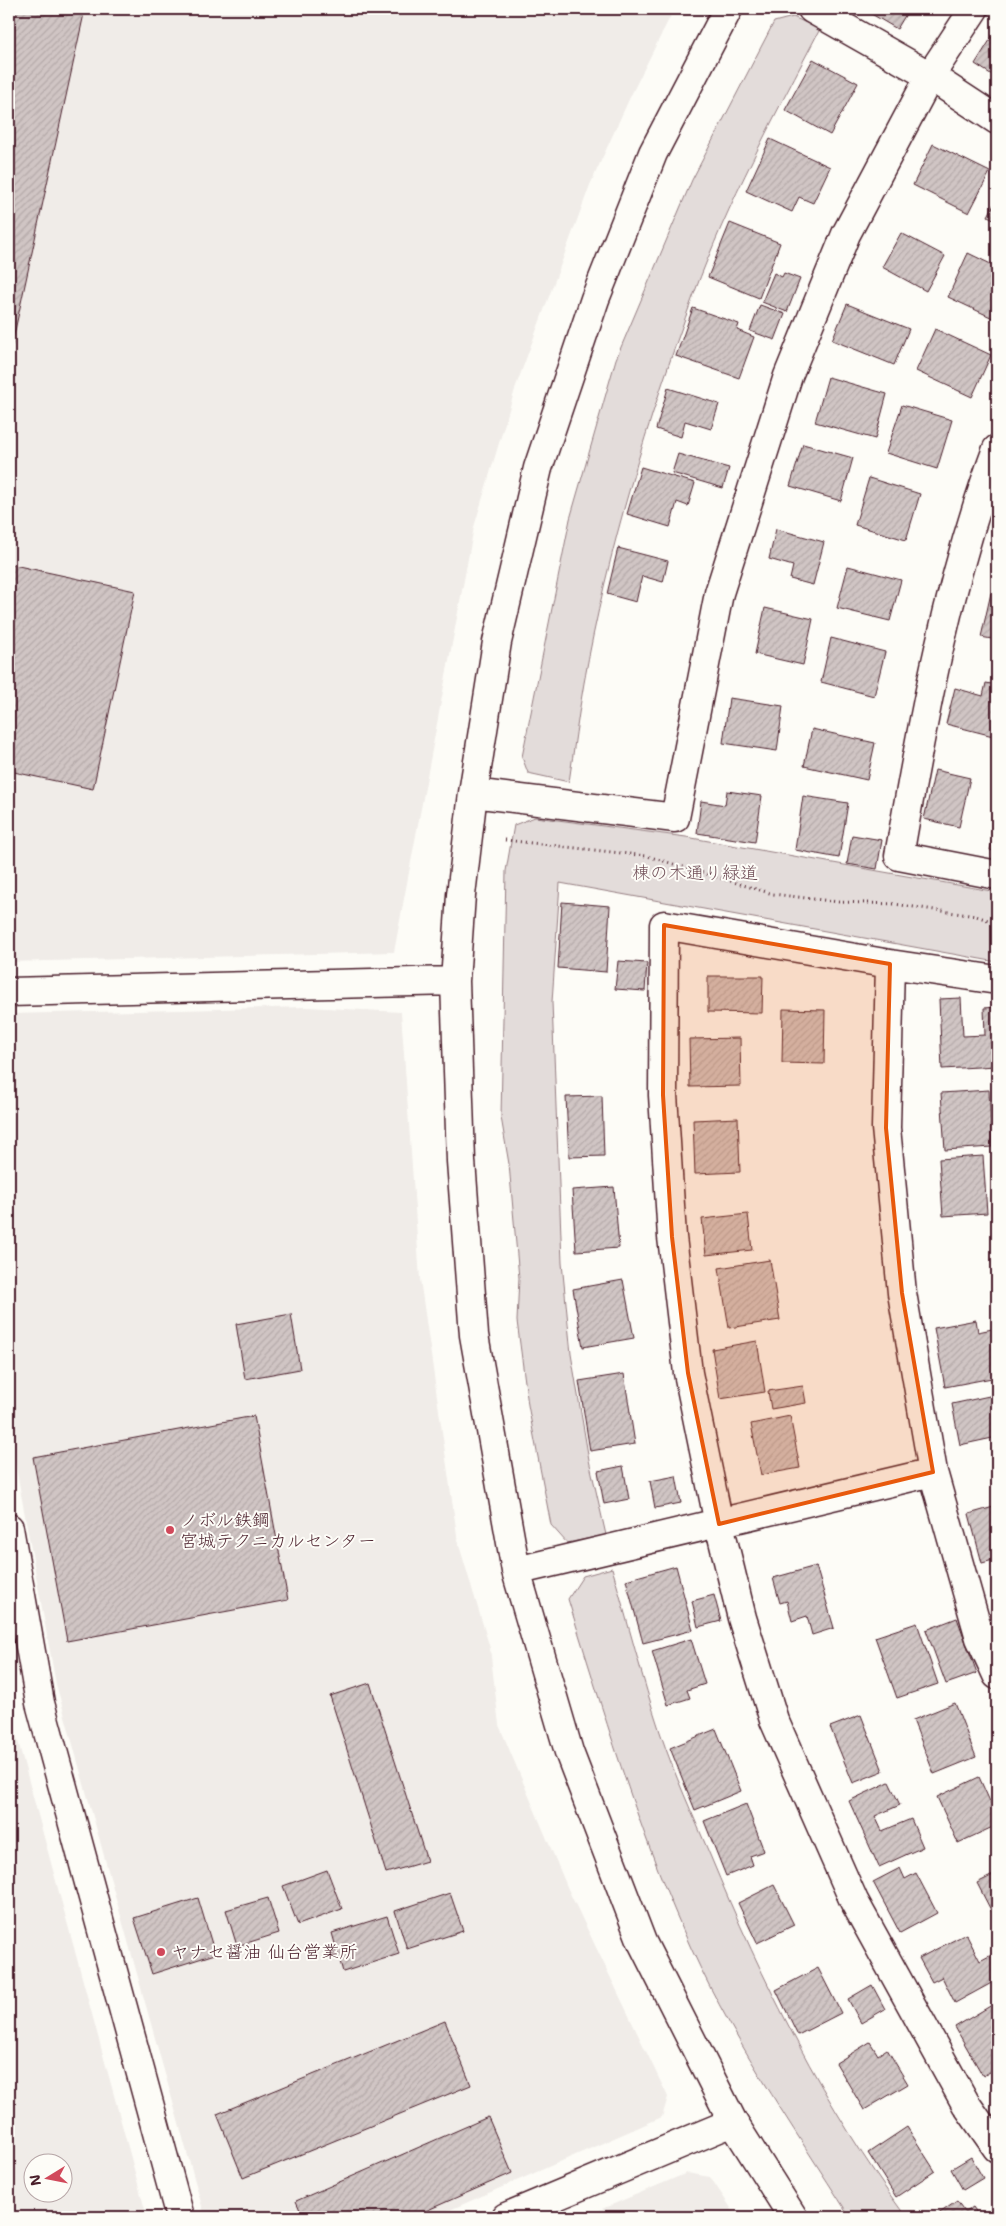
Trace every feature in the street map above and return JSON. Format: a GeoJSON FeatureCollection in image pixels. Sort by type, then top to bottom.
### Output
{"type":"FeatureCollection","features":[{"type":"Feature","properties":{"kind":"street"},"geometry":{"type":"LineString","coordinates":[[728,9],[653,153],[595,298],[538,468],[497,642],[473,793],[461,895],[455,981],[462,1161],[474,1335],[516,1571],[569,1752],[642,1942],[733,2122],[793,2217]]}},
{"type":"Feature","properties":{"kind":"street"},"geometry":{"type":"LineString","coordinates":[[812,9],[930,76],[997,120]]}},
{"type":"Feature","properties":{"kind":"street"},"geometry":{"type":"LineString","coordinates":[[473,793],[675,818],[719,593],[788,376],[846,234],[930,76],[974,9]]}},
{"type":"Feature","properties":{"kind":"street"},"geometry":{"type":"LineString","coordinates":[[997,449],[984,484],[953,585],[920,732],[899,856],[997,875]]}},
{"type":"Feature","properties":{"kind":"street"},"geometry":{"type":"LineString","coordinates":[[997,980],[890,964],[664,924],[663,1095],[672,1237],[688,1373],[719,1524],[742,1618],[774,1720],[854,1901],[966,2104],[997,2148]]}},
{"type":"Feature","properties":{"kind":"street"},"geometry":{"type":"LineString","coordinates":[[890,964],[886,1128],[902,1293],[933,1472],[989,1631],[997,1675]]}},
{"type":"Feature","properties":{"kind":"street"},"geometry":{"type":"LineString","coordinates":[[9,992],[455,981]]}},
{"type":"Feature","properties":{"kind":"street"},"geometry":{"type":"LineString","coordinates":[[516,1571],[933,1472]]}},
{"type":"Feature","properties":{"kind":"street"},"geometry":{"type":"LineString","coordinates":[[9,1528],[40,1703],[180,2217]]}},
{"type":"Feature","properties":{"kind":"street"},"geometry":{"type":"LineString","coordinates":[[506,2217],[733,2122]]}},
{"type":"Feature","properties":{"kind":"path"},"geometry":{"type":"LineString","coordinates":[[505,840],[646,856],[773,894],[839,902],[894,904],[976,916],[997,923]]}},
{"type":"Feature","properties":{"kind":"highlighted area"},"geometry":{"type":"Polygon","coordinates":[[[664,925],[890,964],[886,1128],[902,1293],[933,1472],[719,1524],[688,1373],[672,1237],[663,1095],[664,925]]]}},
{"type":"Feature","properties":{"kind":"shaded area"},"geometry":{"type":"Polygon","coordinates":[[[9,9],[674,9],[631,95],[590,185],[516,386],[474,527],[394,952],[9,962],[9,9]]]}},
{"type":"Feature","properties":{"kind":"shaded area"},"geometry":{"type":"Polygon","coordinates":[[[307,1007],[401,1012],[420,1279],[458,1542],[490,1648],[499,1725],[568,1889],[668,2097],[662,2117],[434,2217],[205,2217],[56,1684],[9,1429],[9,1014],[307,1007]]]}},
{"type":"Feature","properties":{"kind":"shaded area"},"geometry":{"type":"Polygon","coordinates":[[[9,1708],[147,2217],[9,2217],[9,1708]]]}},
{"type":"Feature","properties":{"kind":"shaded area"},"geometry":{"type":"Polygon","coordinates":[[[687,2173],[710,2177],[737,2217],[583,2217],[687,2173]]]}},
{"type":"Feature","properties":{"kind":"green space"},"geometry":{"type":"Polygon","coordinates":[[[793,17],[820,29],[753,159],[707,260],[677,341],[645,437],[617,535],[593,634],[569,782],[528,773],[522,757],[570,519],[616,359],[692,180],[774,22],[793,17]]]}},
{"type":"Feature","properties":{"kind":"green space","name":"棟の木通り緑道"},"geometry":{"type":"Polygon","coordinates":[[[535,817],[686,837],[997,892],[997,962],[560,883],[552,1002],[562,1263],[571,1354],[589,1460],[606,1535],[567,1543],[551,1525],[528,1405],[517,1321],[519,1278],[509,1164],[501,1117],[506,871],[514,825],[535,817]]]}},
{"type":"Feature","properties":{"kind":"green space"},"geometry":{"type":"Polygon","coordinates":[[[612,1568],[665,1748],[751,1949],[797,2042],[822,2087],[876,2175],[906,2217],[850,2217],[761,2077],[700,1968],[666,1890],[635,1808],[568,1599],[583,1576],[612,1568]]]}},
{"type":"Feature","properties":{"kind":"building"},"geometry":{"type":"Polygon","coordinates":[[[9,9],[85,9],[9,358],[9,9]]]}},
{"type":"Feature","properties":{"kind":"building"},"geometry":{"type":"Polygon","coordinates":[[[863,9],[909,9],[897,29],[863,9]]]}},
{"type":"Feature","properties":{"kind":"building"},"geometry":{"type":"Polygon","coordinates":[[[997,29],[997,78],[975,64],[997,29]]]}},
{"type":"Feature","properties":{"kind":"building"},"geometry":{"type":"Polygon","coordinates":[[[813,59],[858,83],[830,135],[785,110],[813,59]]]}},
{"type":"Feature","properties":{"kind":"building"},"geometry":{"type":"Polygon","coordinates":[[[770,139],[830,167],[813,203],[799,197],[792,212],[746,191],[770,139]]]}},
{"type":"Feature","properties":{"kind":"building"},"geometry":{"type":"Polygon","coordinates":[[[933,144],[990,172],[969,213],[913,185],[933,144]]]}},
{"type":"Feature","properties":{"kind":"building"},"geometry":{"type":"Polygon","coordinates":[[[997,199],[997,221],[988,216],[997,199]]]}},
{"type":"Feature","properties":{"kind":"building"},"geometry":{"type":"Polygon","coordinates":[[[730,223],[780,243],[759,298],[708,277],[730,223]]]}},
{"type":"Feature","properties":{"kind":"building"},"geometry":{"type":"Polygon","coordinates":[[[901,233],[945,256],[926,291],[882,267],[901,233]]]}},
{"type":"Feature","properties":{"kind":"building"},"geometry":{"type":"Polygon","coordinates":[[[968,253],[997,267],[997,320],[948,297],[968,253]]]}},
{"type":"Feature","properties":{"kind":"building"},"geometry":{"type":"Polygon","coordinates":[[[774,273],[782,277],[784,273],[800,279],[787,312],[762,302],[774,273]]]}},
{"type":"Feature","properties":{"kind":"building"},"geometry":{"type":"Polygon","coordinates":[[[847,304],[909,329],[894,365],[832,340],[847,304]]]}},
{"type":"Feature","properties":{"kind":"building"},"geometry":{"type":"Polygon","coordinates":[[[760,305],[785,314],[775,340],[750,331],[760,305]]]}},
{"type":"Feature","properties":{"kind":"building"},"geometry":{"type":"Polygon","coordinates":[[[693,308],[739,324],[737,330],[754,337],[739,378],[676,356],[693,308]]]}},
{"type":"Feature","properties":{"kind":"building"},"geometry":{"type":"Polygon","coordinates":[[[935,329],[991,355],[972,397],[916,371],[935,329]]]}},
{"type":"Feature","properties":{"kind":"building"},"geometry":{"type":"Polygon","coordinates":[[[828,377],[887,394],[875,439],[815,422],[828,377]]]}},
{"type":"Feature","properties":{"kind":"building"},"geometry":{"type":"Polygon","coordinates":[[[668,388],[719,404],[711,429],[685,421],[681,437],[656,429],[668,388]]]}},
{"type":"Feature","properties":{"kind":"building"},"geometry":{"type":"Polygon","coordinates":[[[902,405],[952,420],[937,469],[886,453],[902,405]]]}},
{"type":"Feature","properties":{"kind":"building"},"geometry":{"type":"Polygon","coordinates":[[[803,444],[853,458],[841,501],[790,486],[803,444]]]}},
{"type":"Feature","properties":{"kind":"building"},"geometry":{"type":"Polygon","coordinates":[[[678,454],[729,468],[723,488],[672,473],[678,454]]]}},
{"type":"Feature","properties":{"kind":"building"},"geometry":{"type":"Polygon","coordinates":[[[641,467],[695,483],[688,506],[677,502],[670,527],[627,514],[641,467]]]}},
{"type":"Feature","properties":{"kind":"building"},"geometry":{"type":"Polygon","coordinates":[[[869,478],[920,494],[906,540],[855,525],[869,478]]]}},
{"type":"Feature","properties":{"kind":"building"},"geometry":{"type":"Polygon","coordinates":[[[776,529],[824,542],[813,585],[790,579],[793,566],[769,559],[776,529]]]}},
{"type":"Feature","properties":{"kind":"building"},"geometry":{"type":"Polygon","coordinates":[[[618,548],[668,561],[663,582],[642,576],[636,602],[607,594],[618,548]]]}},
{"type":"Feature","properties":{"kind":"building"},"geometry":{"type":"Polygon","coordinates":[[[9,564],[135,591],[93,789],[9,771],[9,564]]]}},
{"type":"Feature","properties":{"kind":"building"},"geometry":{"type":"Polygon","coordinates":[[[848,566],[901,580],[890,621],[837,608],[848,566]]]}},
{"type":"Feature","properties":{"kind":"building"},"geometry":{"type":"Polygon","coordinates":[[[991,593],[997,594],[997,640],[981,637],[991,593]]]}},
{"type":"Feature","properties":{"kind":"building"},"geometry":{"type":"Polygon","coordinates":[[[765,608],[813,619],[803,665],[755,654],[765,608]]]}},
{"type":"Feature","properties":{"kind":"building"},"geometry":{"type":"Polygon","coordinates":[[[831,638],[885,652],[874,696],[821,682],[831,638]]]}},
{"type":"Feature","properties":{"kind":"building"},"geometry":{"type":"Polygon","coordinates":[[[986,683],[997,685],[997,737],[946,724],[955,688],[983,696],[986,683]]]}},
{"type":"Feature","properties":{"kind":"building"},"geometry":{"type":"Polygon","coordinates":[[[729,698],[783,706],[777,751],[723,743],[729,698]]]}},
{"type":"Feature","properties":{"kind":"building"},"geometry":{"type":"Polygon","coordinates":[[[812,729],[875,743],[867,780],[804,766],[812,729]]]}},
{"type":"Feature","properties":{"kind":"building"},"geometry":{"type":"Polygon","coordinates":[[[935,770],[970,778],[959,827],[924,819],[935,770]]]}},
{"type":"Feature","properties":{"kind":"building"},"geometry":{"type":"Polygon","coordinates":[[[727,791],[762,796],[755,842],[697,833],[701,801],[725,805],[727,791]]]}},
{"type":"Feature","properties":{"kind":"building"},"geometry":{"type":"Polygon","coordinates":[[[803,796],[848,803],[839,858],[795,850],[803,796]]]}},
{"type":"Feature","properties":{"kind":"building"},"geometry":{"type":"Polygon","coordinates":[[[997,826],[997,852],[990,850],[997,826]]]}},
{"type":"Feature","properties":{"kind":"building"},"geometry":{"type":"Polygon","coordinates":[[[852,835],[882,840],[877,869],[847,864],[852,835]]]}},
{"type":"Feature","properties":{"kind":"building"},"geometry":{"type":"Polygon","coordinates":[[[562,902],[610,906],[606,972],[558,968],[562,902]]]}},
{"type":"Feature","properties":{"kind":"building"},"geometry":{"type":"Polygon","coordinates":[[[618,961],[647,963],[645,991],[615,989],[618,961]]]}},
{"type":"Feature","properties":{"kind":"building"},"geometry":{"type":"Polygon","coordinates":[[[708,976],[763,976],[762,1013],[708,1012],[708,976]]]}},
{"type":"Feature","properties":{"kind":"building"},"geometry":{"type":"Polygon","coordinates":[[[961,998],[963,1036],[985,1035],[984,1008],[997,1007],[997,1066],[942,1069],[939,999],[961,998]]]}},
{"type":"Feature","properties":{"kind":"building"},"geometry":{"type":"Polygon","coordinates":[[[783,1009],[825,1010],[824,1064],[782,1063],[783,1009]]]}},
{"type":"Feature","properties":{"kind":"building"},"geometry":{"type":"Polygon","coordinates":[[[740,1038],[741,1086],[690,1087],[689,1039],[740,1038]]]}},
{"type":"Feature","properties":{"kind":"building"},"geometry":{"type":"Polygon","coordinates":[[[989,1090],[992,1147],[945,1150],[941,1093],[989,1090]]]}},
{"type":"Feature","properties":{"kind":"building"},"geometry":{"type":"Polygon","coordinates":[[[602,1096],[604,1156],[569,1157],[566,1097],[602,1096]]]}},
{"type":"Feature","properties":{"kind":"building"},"geometry":{"type":"Polygon","coordinates":[[[738,1118],[740,1172],[695,1174],[693,1120],[738,1118]]]}},
{"type":"Feature","properties":{"kind":"building"},"geometry":{"type":"Polygon","coordinates":[[[983,1156],[987,1213],[943,1216],[939,1159],[983,1156]]]}},
{"type":"Feature","properties":{"kind":"building"},"geometry":{"type":"Polygon","coordinates":[[[614,1187],[619,1248],[576,1251],[572,1190],[614,1187]]]}},
{"type":"Feature","properties":{"kind":"building"},"geometry":{"type":"Polygon","coordinates":[[[748,1214],[752,1250],[706,1255],[702,1219],[748,1214]]]}},
{"type":"Feature","properties":{"kind":"building"},"geometry":{"type":"Polygon","coordinates":[[[770,1260],[780,1320],[729,1328],[719,1268],[770,1260]]]}},
{"type":"Feature","properties":{"kind":"building"},"geometry":{"type":"Polygon","coordinates":[[[623,1280],[634,1338],[583,1347],[573,1289],[623,1280]]]}},
{"type":"Feature","properties":{"kind":"building"},"geometry":{"type":"Polygon","coordinates":[[[291,1314],[300,1369],[245,1379],[236,1324],[291,1314]]]}},
{"type":"Feature","properties":{"kind":"building"},"geometry":{"type":"Polygon","coordinates":[[[976,1320],[978,1332],[997,1328],[997,1377],[945,1387],[934,1328],[976,1320]]]}},
{"type":"Feature","properties":{"kind":"building"},"geometry":{"type":"Polygon","coordinates":[[[757,1341],[765,1392],[720,1399],[712,1349],[757,1341]]]}},
{"type":"Feature","properties":{"kind":"building"},"geometry":{"type":"Polygon","coordinates":[[[624,1374],[635,1444],[590,1451],[579,1381],[624,1374]]]}},
{"type":"Feature","properties":{"kind":"building"},"geometry":{"type":"Polygon","coordinates":[[[803,1386],[806,1403],[771,1409],[768,1391],[803,1386]]]}},
{"type":"Feature","properties":{"kind":"building"},"geometry":{"type":"Polygon","coordinates":[[[994,1395],[997,1413],[997,1437],[960,1445],[952,1404],[994,1395]]]}},
{"type":"Feature","properties":{"kind":"building"},"geometry":{"type":"Polygon","coordinates":[[[254,1416],[288,1600],[67,1641],[33,1457],[254,1416]]]}},
{"type":"Feature","properties":{"kind":"building"},"geometry":{"type":"Polygon","coordinates":[[[790,1416],[800,1468],[761,1475],[751,1424],[790,1416]]]}},
{"type":"Feature","properties":{"kind":"building"},"geometry":{"type":"Polygon","coordinates":[[[623,1466],[629,1499],[604,1504],[598,1471],[623,1466]]]}},
{"type":"Feature","properties":{"kind":"building"},"geometry":{"type":"Polygon","coordinates":[[[676,1476],[681,1503],[655,1508],[650,1481],[676,1476]]]}},
{"type":"Feature","properties":{"kind":"building"},"geometry":{"type":"Polygon","coordinates":[[[997,1506],[997,1559],[982,1563],[969,1514],[997,1506]]]}},
{"type":"Feature","properties":{"kind":"building"},"geometry":{"type":"Polygon","coordinates":[[[676,1566],[693,1630],[643,1643],[626,1580],[676,1566]]]}},
{"type":"Feature","properties":{"kind":"building"},"geometry":{"type":"Polygon","coordinates":[[[816,1566],[834,1628],[812,1635],[807,1616],[792,1621],[787,1601],[780,1603],[773,1578],[816,1566]]]}},
{"type":"Feature","properties":{"kind":"building"},"geometry":{"type":"Polygon","coordinates":[[[714,1595],[721,1621],[698,1627],[692,1601],[714,1595]]]}},
{"type":"Feature","properties":{"kind":"building"},"geometry":{"type":"Polygon","coordinates":[[[957,1618],[977,1673],[946,1684],[926,1630],[957,1618]]]}},
{"type":"Feature","properties":{"kind":"building"},"geometry":{"type":"Polygon","coordinates":[[[917,1623],[938,1684],[897,1698],[875,1637],[917,1623]]]}},
{"type":"Feature","properties":{"kind":"building"},"geometry":{"type":"Polygon","coordinates":[[[691,1639],[705,1684],[687,1690],[690,1698],[668,1705],[652,1651],[691,1639]]]}},
{"type":"Feature","properties":{"kind":"building"},"geometry":{"type":"Polygon","coordinates":[[[370,1683],[427,1861],[386,1873],[330,1696],[370,1683]]]}},
{"type":"Feature","properties":{"kind":"building"},"geometry":{"type":"Polygon","coordinates":[[[955,1703],[976,1757],[934,1774],[913,1720],[955,1703]]]}},
{"type":"Feature","properties":{"kind":"building"},"geometry":{"type":"Polygon","coordinates":[[[861,1715],[883,1771],[853,1783],[830,1727],[861,1715]]]}},
{"type":"Feature","properties":{"kind":"building"},"geometry":{"type":"Polygon","coordinates":[[[716,1729],[741,1791],[695,1810],[670,1748],[716,1729]]]}},
{"type":"Feature","properties":{"kind":"building"},"geometry":{"type":"Polygon","coordinates":[[[979,1777],[997,1817],[997,1825],[958,1843],[937,1797],[979,1777]]]}},
{"type":"Feature","properties":{"kind":"building"},"geometry":{"type":"Polygon","coordinates":[[[889,1782],[900,1805],[875,1816],[882,1831],[911,1819],[923,1847],[879,1867],[849,1801],[889,1782]]]}},
{"type":"Feature","properties":{"kind":"building"},"geometry":{"type":"Polygon","coordinates":[[[746,1804],[764,1851],[750,1856],[753,1865],[726,1876],[704,1821],[746,1804]]]}},
{"type":"Feature","properties":{"kind":"building"},"geometry":{"type":"Polygon","coordinates":[[[900,1868],[905,1879],[916,1873],[937,1913],[900,1933],[873,1882],[900,1868]]]}},
{"type":"Feature","properties":{"kind":"building"},"geometry":{"type":"Polygon","coordinates":[[[327,1870],[342,1909],[298,1925],[283,1886],[327,1870]]]}},
{"type":"Feature","properties":{"kind":"building"},"geometry":{"type":"Polygon","coordinates":[[[997,1873],[997,1916],[995,1918],[977,1883],[997,1873]]]}},
{"type":"Feature","properties":{"kind":"building"},"geometry":{"type":"Polygon","coordinates":[[[774,1885],[794,1925],[757,1943],[738,1903],[774,1885]]]}},
{"type":"Feature","properties":{"kind":"building"},"geometry":{"type":"Polygon","coordinates":[[[450,1893],[463,1931],[407,1949],[395,1911],[450,1893]]]}},
{"type":"Feature","properties":{"kind":"building"},"geometry":{"type":"Polygon","coordinates":[[[198,1898],[215,1954],[152,1974],[134,1918],[198,1898]]]}},
{"type":"Feature","properties":{"kind":"building"},"geometry":{"type":"Polygon","coordinates":[[[268,1898],[279,1933],[237,1946],[226,1910],[268,1898]]]}},
{"type":"Feature","properties":{"kind":"building"},"geometry":{"type":"Polygon","coordinates":[[[387,1916],[399,1954],[343,1972],[332,1933],[387,1916]]]}},
{"type":"Feature","properties":{"kind":"building"},"geometry":{"type":"Polygon","coordinates":[[[966,1934],[980,1961],[993,1954],[997,1964],[997,1980],[955,2003],[942,1977],[932,1982],[919,1958],[966,1934]]]}},
{"type":"Feature","properties":{"kind":"building"},"geometry":{"type":"Polygon","coordinates":[[[818,1968],[841,2013],[798,2035],[776,1990],[818,1968]]]}},
{"type":"Feature","properties":{"kind":"building"},"geometry":{"type":"Polygon","coordinates":[[[872,1985],[885,2009],[861,2023],[848,1999],[872,1985]]]}},
{"type":"Feature","properties":{"kind":"building"},"geometry":{"type":"Polygon","coordinates":[[[997,2002],[997,2068],[983,2076],[955,2027],[997,2002]]]}},
{"type":"Feature","properties":{"kind":"building"},"geometry":{"type":"Polygon","coordinates":[[[445,2021],[471,2085],[243,2178],[217,2114],[445,2021]]]}},
{"type":"Feature","properties":{"kind":"building"},"geometry":{"type":"Polygon","coordinates":[[[870,2042],[878,2055],[887,2049],[908,2084],[864,2110],[836,2063],[870,2042]]]}},
{"type":"Feature","properties":{"kind":"building"},"geometry":{"type":"Polygon","coordinates":[[[488,2117],[512,2173],[412,2217],[303,2217],[296,2201],[488,2117]]]}},
{"type":"Feature","properties":{"kind":"building"},"geometry":{"type":"Polygon","coordinates":[[[907,2127],[935,2171],[896,2197],[868,2153],[907,2127]]]}},
{"type":"Feature","properties":{"kind":"building"},"geometry":{"type":"Polygon","coordinates":[[[971,2157],[983,2178],[963,2190],[951,2169],[971,2157]]]}},
{"type":"Feature","properties":{"kind":"building"},"geometry":{"type":"Polygon","coordinates":[[[957,2201],[965,2212],[973,2207],[980,2217],[934,2217],[957,2201]]]}},
{"type":"Feature","properties":{"kind":"place","name":"ノボル鉄鋼 宮城テクニカルセンター"},"geometry":{"type":"Point","coordinates":[170,1530]}},
{"type":"Feature","properties":{"kind":"place","name":"ヤナセ醤油 仙台営業所"},"geometry":{"type":"Point","coordinates":[161,1952]}}]}
